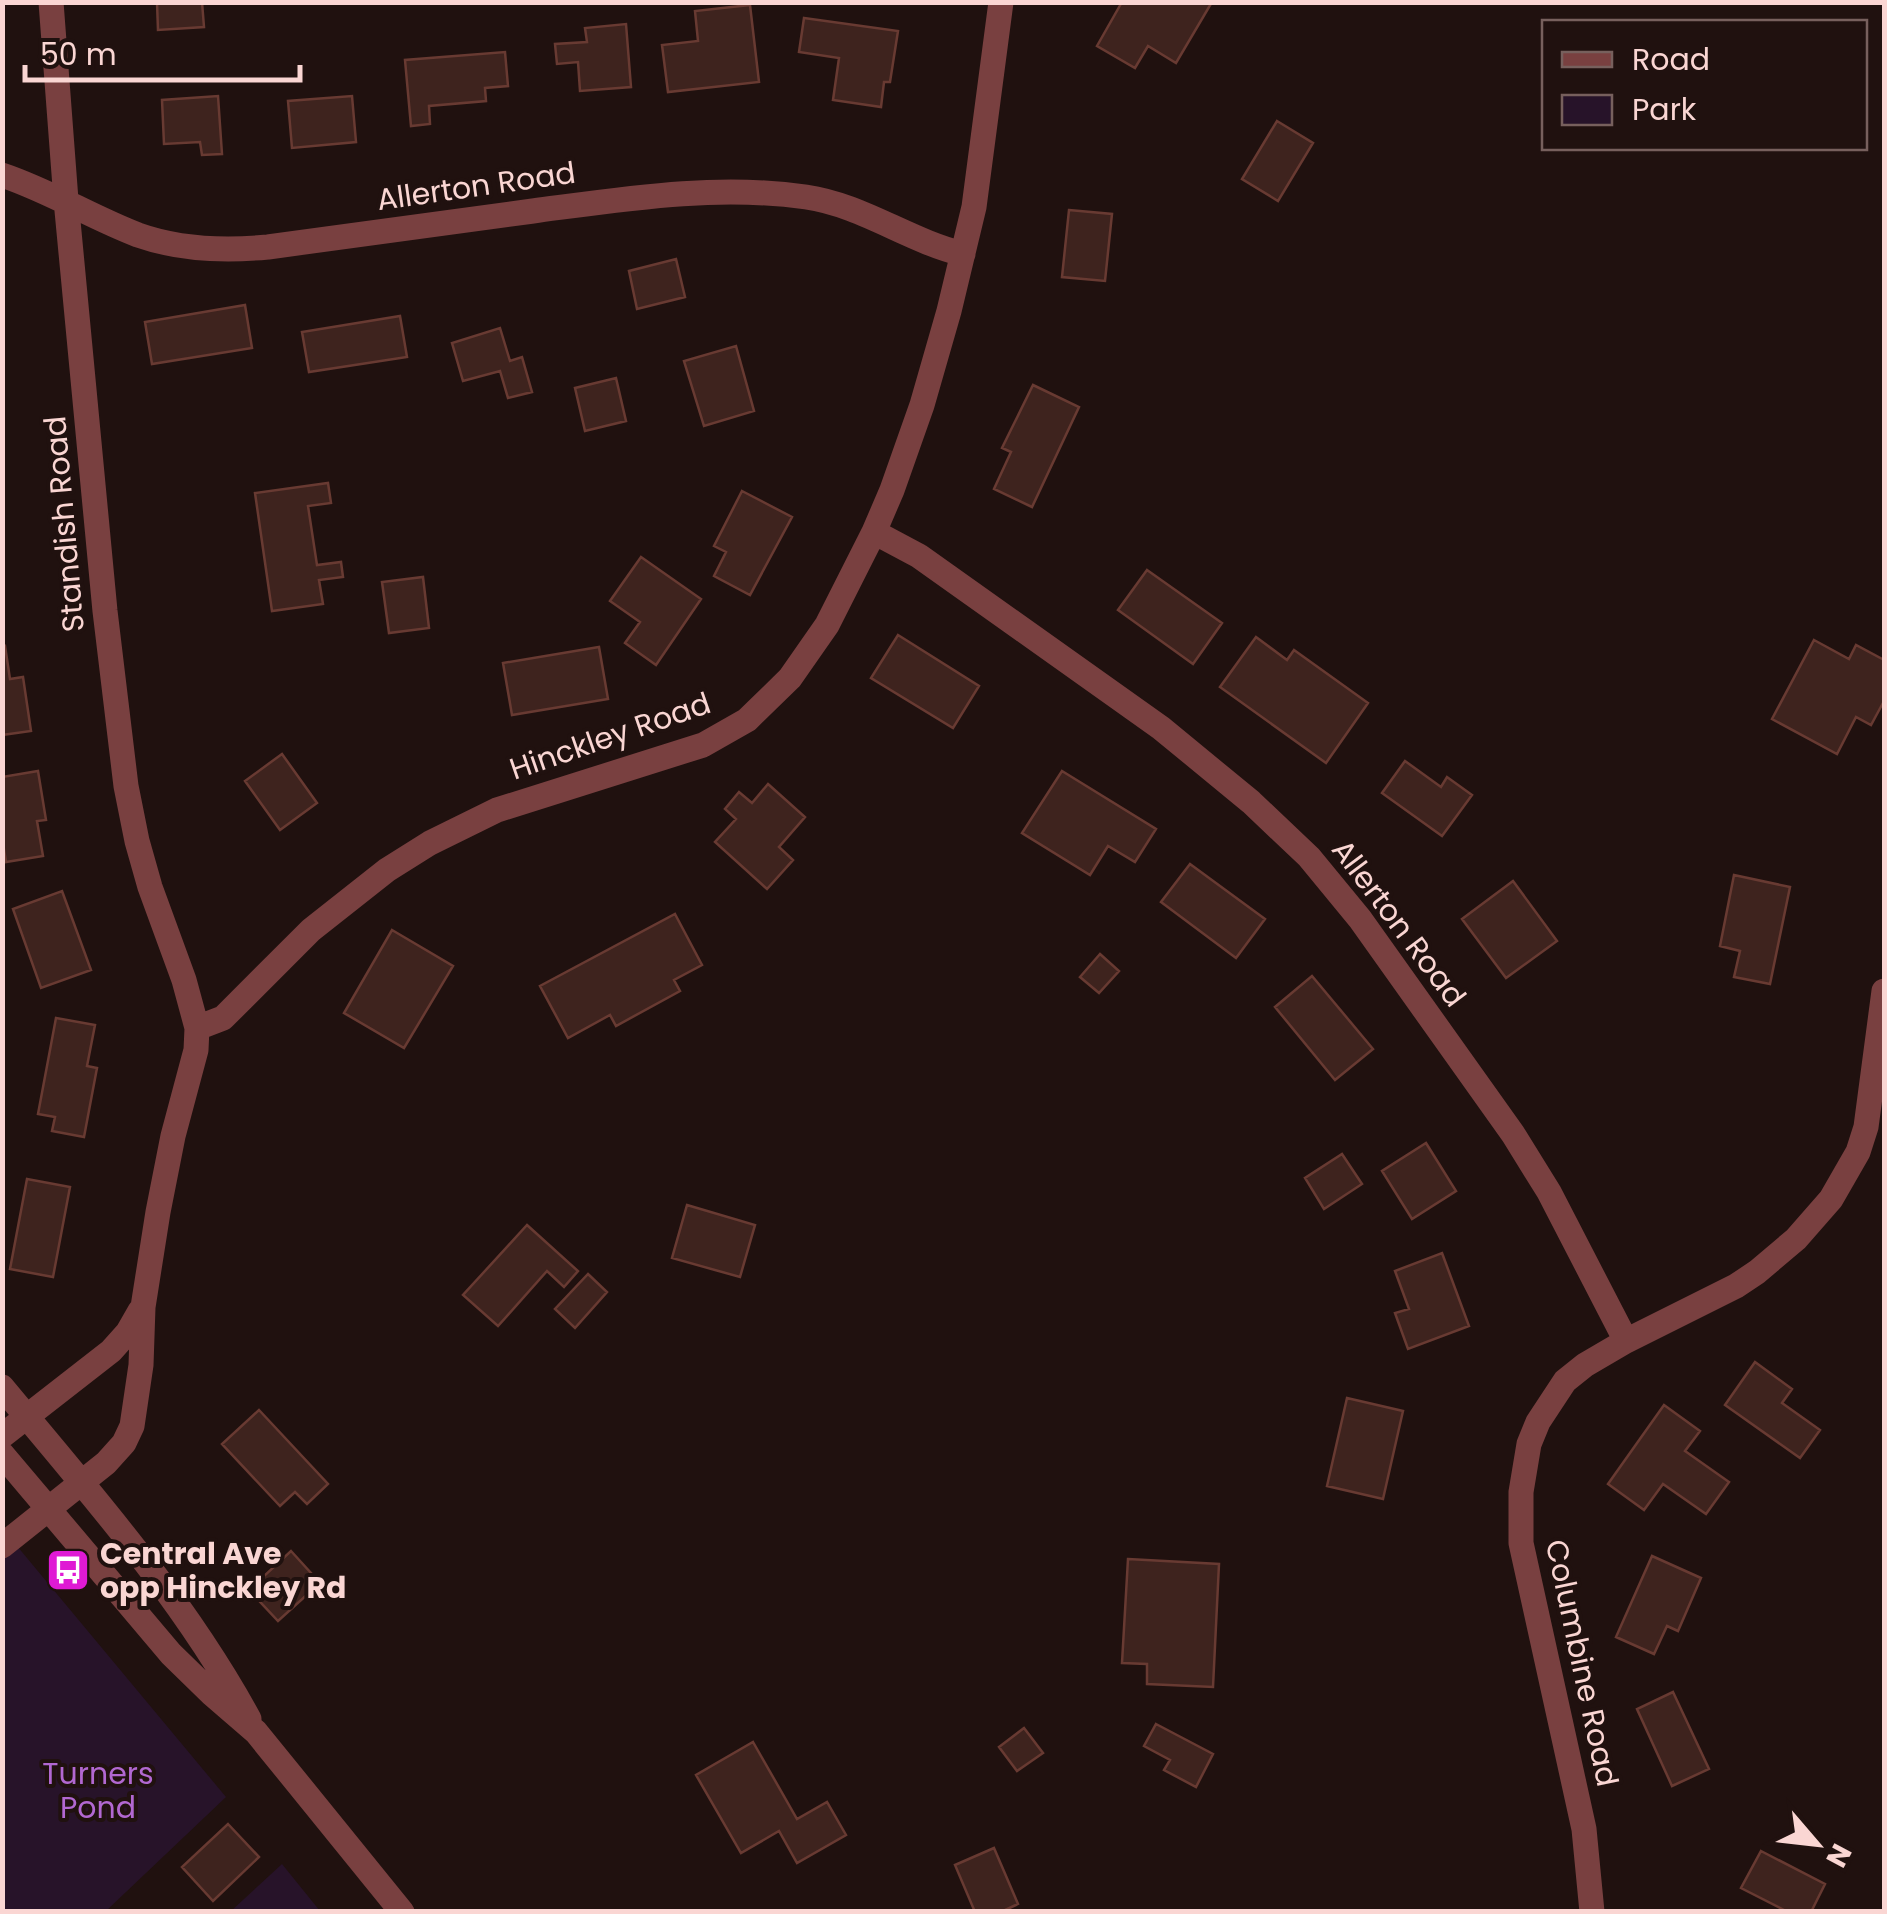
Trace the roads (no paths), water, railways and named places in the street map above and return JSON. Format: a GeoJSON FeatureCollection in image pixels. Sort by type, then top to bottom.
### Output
{"type":"FeatureCollection","features":[{"type":"Feature","properties":{"kind":"street","name":"Standish Road"},"geometry":{"type":"LineString","coordinates":[[51,2],[106,626],[126,786],[150,887],[197,1028]]}},
{"type":"Feature","properties":{"kind":"street","name":"Hinckley Road"},"geometry":{"type":"LineString","coordinates":[[197,1028],[223,1018],[311,930],[387,870],[430,842],[497,810],[703,745],[747,720],[790,678],[827,625],[874,532],[922,405],[963,254],[981,164],[1000,2]]}},
{"type":"Feature","properties":{"kind":"street","name":"Allerton Road"},"geometry":{"type":"LineString","coordinates":[[2,175],[66,200],[140,236],[204,249],[268,248],[633,197],[710,192],[812,198],[841,206],[922,242],[963,254]]}},
{"type":"Feature","properties":{"kind":"street","name":"Allerton Road"},"geometry":{"type":"LineString","coordinates":[[874,532],[918,556],[1172,737],[1238,790],[1309,857],[1360,918],[1513,1134],[1626,1340]]}},
{"type":"Feature","properties":{"kind":"street","name":"Columbine Road"},"geometry":{"type":"LineString","coordinates":[[1592,1912],[1584,1830],[1526,1570],[1520,1519],[1529,1444],[1550,1401],[1575,1373],[1626,1340],[1757,1272],[1796,1239],[1831,1199],[1858,1152],[1866,1127],[1884,991]]}},
{"type":"Feature","properties":{"kind":"street"},"geometry":{"type":"LineString","coordinates":[[4,1550],[118,1451],[132,1426],[141,1365],[143,1307],[164,1176],[194,1060],[197,1028]]}},
{"type":"Feature","properties":{"kind":"street"},"geometry":{"type":"LineString","coordinates":[[2,1436],[111,1351],[143,1307]]}},
{"type":"Feature","properties":{"kind":"street"},"geometry":{"type":"LineString","coordinates":[[2,1387],[184,1614],[256,1732]]}},
{"type":"Feature","properties":{"kind":"street"},"geometry":{"type":"LineString","coordinates":[[2,1454],[171,1654],[256,1732],[402,1912]]}},
{"type":"Feature","properties":{"kind":"place","name":"Central Ave opp Hinckley Rd"},"geometry":{"type":"Point","coordinates":[68,1570]}},
{"type":"Feature","properties":{"kind":"park label","name":"Turners Pond"},"geometry":{"type":"Point","coordinates":[98,1790]}}]}
